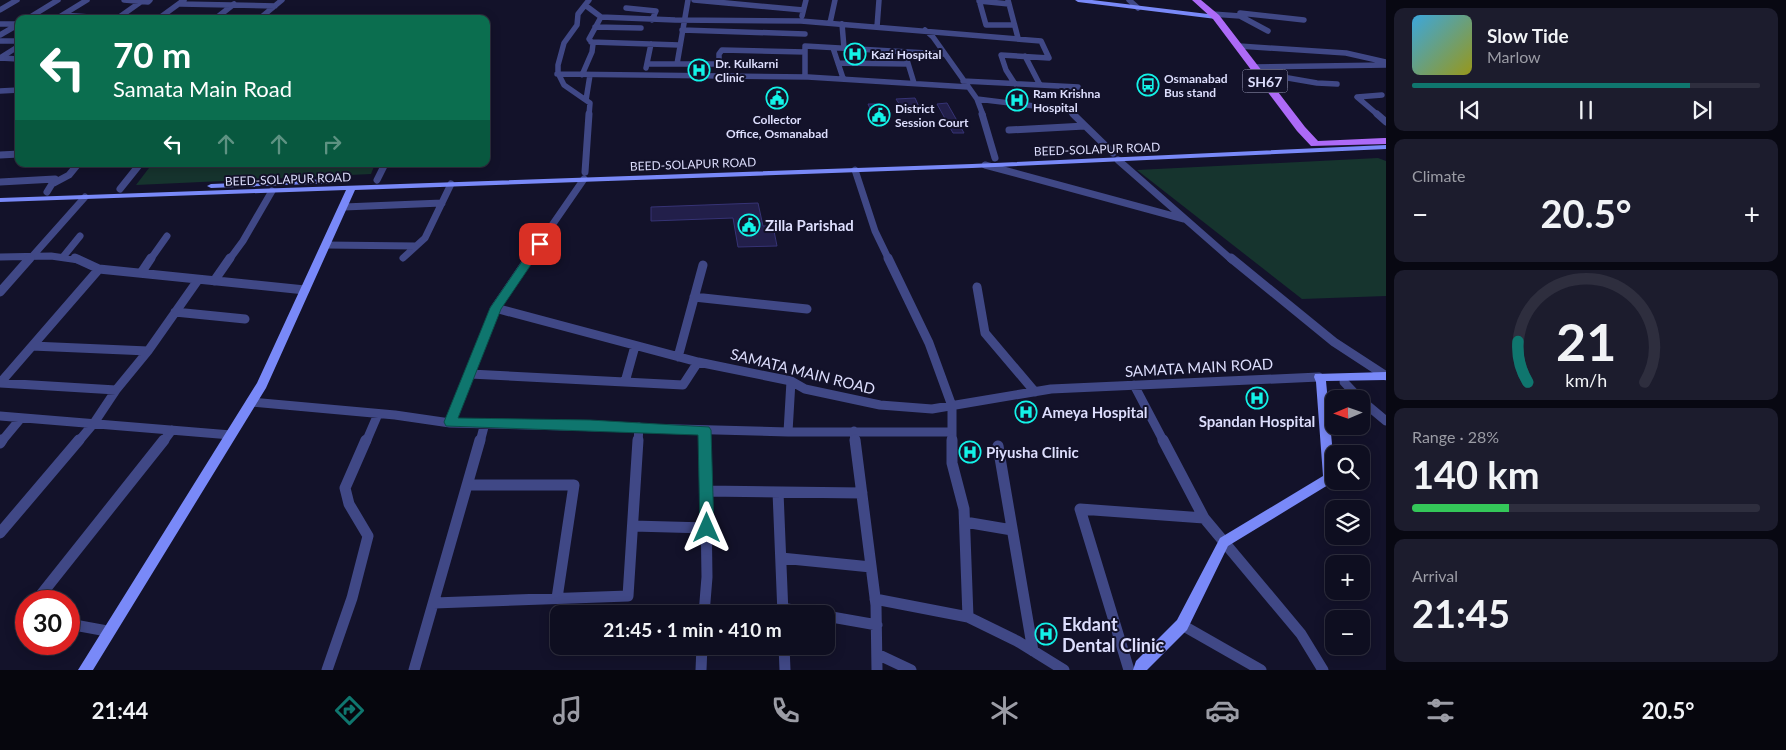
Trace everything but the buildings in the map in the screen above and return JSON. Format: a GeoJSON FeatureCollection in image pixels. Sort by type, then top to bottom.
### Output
{"type":"FeatureCollection","features":[{"type":"Feature","properties":{"kind":"main road"},"geometry":{"type":"LineString","coordinates":[[1078,0],[1214,16]]}},
{"type":"Feature","properties":{"kind":"main road","name":"SH67"},"geometry":{"type":"LineString","coordinates":[[1196,0],[1214,16],[1301,129],[1315,144]]}},
{"type":"Feature","properties":{"kind":"main road"},"geometry":{"type":"LineString","coordinates":[[1315,144],[1385,142]]}},
{"type":"Feature","properties":{"kind":"main road","name":"BEED-SOLAPUR ROAD"},"geometry":{"type":"LineString","coordinates":[[0,200],[451,184],[584,176],[995,158],[1116,157],[1385,142]]}},
{"type":"Feature","properties":{"kind":"main road","name":"BEED-SOLAPUR ROAD"},"geometry":{"type":"LineString","coordinates":[[0,194],[377,180],[855,170],[985,165],[1315,144]]}},
{"type":"Feature","properties":{"kind":"main road"},"geometry":{"type":"LineString","coordinates":[[85,670],[107,631],[262,384],[352,188]]}},
{"type":"Feature","properties":{"kind":"main road"},"geometry":{"type":"LineString","coordinates":[[1320,380],[1386,376]]}},
{"type":"Feature","properties":{"kind":"main road"},"geometry":{"type":"LineString","coordinates":[[1320,380],[1386,382]]}},
{"type":"Feature","properties":{"kind":"main road"},"geometry":{"type":"LineString","coordinates":[[1140,670],[1141,666],[1182,625],[1224,542],[1329,478],[1320,380]]}},
{"type":"Feature","properties":{"kind":"street"},"geometry":{"type":"LineString","coordinates":[[0,10],[18,0]]}},
{"type":"Feature","properties":{"kind":"street"},"geometry":{"type":"LineString","coordinates":[[34,15],[58,0]]}},
{"type":"Feature","properties":{"kind":"street"},"geometry":{"type":"LineString","coordinates":[[60,15],[87,0]]}},
{"type":"Feature","properties":{"kind":"street"},"geometry":{"type":"LineString","coordinates":[[124,0],[150,0]]}},
{"type":"Feature","properties":{"kind":"street"},"geometry":{"type":"LineString","coordinates":[[264,15],[282,0]]}},
{"type":"Feature","properties":{"kind":"street"},"geometry":{"type":"LineString","coordinates":[[677,64],[688,0]]}},
{"type":"Feature","properties":{"kind":"street"},"geometry":{"type":"LineString","coordinates":[[694,0],[747,2],[803,10]]}},
{"type":"Feature","properties":{"kind":"street"},"geometry":{"type":"LineString","coordinates":[[805,77],[803,10],[806,0]]}},
{"type":"Feature","properties":{"kind":"street"},"geometry":{"type":"LineString","coordinates":[[830,23],[835,0]]}},
{"type":"Feature","properties":{"kind":"street"},"geometry":{"type":"LineString","coordinates":[[877,27],[879,0]]}},
{"type":"Feature","properties":{"kind":"street"},"geometry":{"type":"LineString","coordinates":[[1129,0],[1138,8]]}},
{"type":"Feature","properties":{"kind":"street"},"geometry":{"type":"LineString","coordinates":[[122,15],[142,1]]}},
{"type":"Feature","properties":{"kind":"street"},"geometry":{"type":"LineString","coordinates":[[1014,25],[986,25],[979,1],[1009,2],[1018,38]]}},
{"type":"Feature","properties":{"kind":"street"},"geometry":{"type":"LineString","coordinates":[[164,15],[182,2],[276,6]]}},
{"type":"Feature","properties":{"kind":"street"},"geometry":{"type":"LineString","coordinates":[[450,422],[495,308],[584,176],[590,103],[570,89],[557,74],[556,68],[563,44],[569,33],[577,25],[578,14],[587,2],[601,17],[652,20],[803,21],[1041,40],[1049,58],[1001,55],[1006,70],[1015,84]]}},
{"type":"Feature","properties":{"kind":"street"},"geometry":{"type":"LineString","coordinates":[[220,15],[234,4]]}},
{"type":"Feature","properties":{"kind":"street"},"geometry":{"type":"LineString","coordinates":[[626,8],[656,11],[652,20]]}},
{"type":"Feature","properties":{"kind":"street"},"geometry":{"type":"LineString","coordinates":[[37,13],[47,13]]}},
{"type":"Feature","properties":{"kind":"street"},"geometry":{"type":"LineString","coordinates":[[1240,16],[1240,13],[1304,20]]}},
{"type":"Feature","properties":{"kind":"street"},"geometry":{"type":"LineString","coordinates":[[64,14],[70,15]]}},
{"type":"Feature","properties":{"kind":"street"},"geometry":{"type":"LineString","coordinates":[[1214,16],[1240,16],[1268,30]]}},
{"type":"Feature","properties":{"kind":"street"},"geometry":{"type":"LineString","coordinates":[[582,75],[592,52],[593,44],[589,39],[601,17]]}},
{"type":"Feature","properties":{"kind":"street"},"geometry":{"type":"LineString","coordinates":[[0,24],[15,25]]}},
{"type":"Feature","properties":{"kind":"street"},"geometry":{"type":"LineString","coordinates":[[842,24],[844,48]]}},
{"type":"Feature","properties":{"kind":"street"},"geometry":{"type":"LineString","coordinates":[[0,35],[15,27]]}},
{"type":"Feature","properties":{"kind":"street"},"geometry":{"type":"LineString","coordinates":[[595,27],[641,28]]}},
{"type":"Feature","properties":{"kind":"street"},"geometry":{"type":"LineString","coordinates":[[682,30],[805,34]]}},
{"type":"Feature","properties":{"kind":"street"},"geometry":{"type":"LineString","coordinates":[[925,30],[933,37],[977,99],[995,158]]}},
{"type":"Feature","properties":{"kind":"street"},"geometry":{"type":"LineString","coordinates":[[0,40],[15,42]]}},
{"type":"Feature","properties":{"kind":"street"},"geometry":{"type":"LineString","coordinates":[[591,42],[679,45]]}},
{"type":"Feature","properties":{"kind":"street"},"geometry":{"type":"LineString","coordinates":[[644,75],[651,44]]}},
{"type":"Feature","properties":{"kind":"street"},"geometry":{"type":"LineString","coordinates":[[1238,46],[1346,53],[1386,63]]}},
{"type":"Feature","properties":{"kind":"street"},"geometry":{"type":"LineString","coordinates":[[833,48],[843,78]]}},
{"type":"Feature","properties":{"kind":"street"},"geometry":{"type":"LineString","coordinates":[[647,64],[719,64],[719,54],[722,50],[844,48],[944,54]]}},
{"type":"Feature","properties":{"kind":"street"},"geometry":{"type":"LineString","coordinates":[[0,58],[15,49]]}},
{"type":"Feature","properties":{"kind":"street"},"geometry":{"type":"LineString","coordinates":[[905,52],[914,84]]}},
{"type":"Feature","properties":{"kind":"street"},"geometry":{"type":"LineString","coordinates":[[1025,56],[1040,85]]}},
{"type":"Feature","properties":{"kind":"street"},"geometry":{"type":"LineString","coordinates":[[0,58],[15,60]]}},
{"type":"Feature","properties":{"kind":"street"},"geometry":{"type":"LineString","coordinates":[[838,63],[908,64]]}},
{"type":"Feature","properties":{"kind":"street"},"geometry":{"type":"LineString","coordinates":[[1257,70],[1386,63]]}},
{"type":"Feature","properties":{"kind":"street"},"geometry":{"type":"LineString","coordinates":[[1257,70],[1312,82],[1337,84]]}},
{"type":"Feature","properties":{"kind":"street"},"geometry":{"type":"LineString","coordinates":[[557,74],[843,78],[968,87]]}},
{"type":"Feature","properties":{"kind":"street"},"geometry":{"type":"LineString","coordinates":[[586,100],[590,75]]}},
{"type":"Feature","properties":{"kind":"street"},"geometry":{"type":"LineString","coordinates":[[963,81],[1078,87]]}},
{"type":"Feature","properties":{"kind":"street"},"geometry":{"type":"LineString","coordinates":[[0,90],[15,90]]}},
{"type":"Feature","properties":{"kind":"street"},"geometry":{"type":"LineString","coordinates":[[1385,95],[1357,97],[1386,122]]}},
{"type":"Feature","properties":{"kind":"street"},"geometry":{"type":"LineString","coordinates":[[977,99],[1069,110],[1116,157],[1242,268],[1334,342],[1386,376]]}},
{"type":"Feature","properties":{"kind":"street"},"geometry":{"type":"LineString","coordinates":[[1009,130],[1085,126]]}},
{"type":"Feature","properties":{"kind":"street"},"geometry":{"type":"LineString","coordinates":[[0,155],[15,154]]}},
{"type":"Feature","properties":{"kind":"street"},"geometry":{"type":"LineString","coordinates":[[985,165],[1187,220]]}},
{"type":"Feature","properties":{"kind":"street"},"geometry":{"type":"LineString","coordinates":[[47,192],[54,183],[69,175],[76,167]]}},
{"type":"Feature","properties":{"kind":"street"},"geometry":{"type":"LineString","coordinates":[[120,189],[138,167]]}},
{"type":"Feature","properties":{"kind":"street"},"geometry":{"type":"LineString","coordinates":[[377,180],[383,167]]}},
{"type":"Feature","properties":{"kind":"street"},"geometry":{"type":"LineString","coordinates":[[855,170],[875,231],[929,344],[952,406],[952,462],[966,522],[968,617]]}},
{"type":"Feature","properties":{"kind":"street"},"geometry":{"type":"LineString","coordinates":[[0,182],[55,179],[54,183]]}},
{"type":"Feature","properties":{"kind":"street"},"geometry":{"type":"LineString","coordinates":[[404,258],[425,238],[451,184]]}},
{"type":"Feature","properties":{"kind":"street"},"geometry":{"type":"LineString","coordinates":[[214,281],[244,241],[272,191]]}},
{"type":"Feature","properties":{"kind":"street"},"geometry":{"type":"LineString","coordinates":[[0,292],[85,197]]}},
{"type":"Feature","properties":{"kind":"street"},"geometry":{"type":"LineString","coordinates":[[344,207],[442,203]]}},
{"type":"Feature","properties":{"kind":"street"},"geometry":{"type":"LineString","coordinates":[[63,256],[80,236]]}},
{"type":"Feature","properties":{"kind":"street"},"geometry":{"type":"LineString","coordinates":[[141,273],[167,236]]}},
{"type":"Feature","properties":{"kind":"street"},"geometry":{"type":"LineString","coordinates":[[326,245],[416,246]]}},
{"type":"Feature","properties":{"kind":"street"},"geometry":{"type":"LineString","coordinates":[[0,257],[73,256],[99,269],[305,290]]}},
{"type":"Feature","properties":{"kind":"street"},"geometry":{"type":"LineString","coordinates":[[678,357],[704,264]]}},
{"type":"Feature","properties":{"kind":"street"},"geometry":{"type":"LineString","coordinates":[[0,383],[99,269]]}},
{"type":"Feature","properties":{"kind":"street"},"geometry":{"type":"LineString","coordinates":[[0,534],[94,423],[116,390],[148,352],[198,280]]}},
{"type":"Feature","properties":{"kind":"street"},"geometry":{"type":"LineString","coordinates":[[977,288],[985,333],[996,349],[1036,392]]}},
{"type":"Feature","properties":{"kind":"street"},"geometry":{"type":"LineString","coordinates":[[694,297],[807,309]]}},
{"type":"Feature","properties":{"kind":"street","name":"SAMATA MAIN ROAD"},"geometry":{"type":"LineString","coordinates":[[495,308],[678,357],[791,380],[806,389],[880,405],[932,409],[1051,389],[1320,380]]}},
{"type":"Feature","properties":{"kind":"street"},"geometry":{"type":"LineString","coordinates":[[175,312],[245,318]]}},
{"type":"Feature","properties":{"kind":"street"},"geometry":{"type":"LineString","coordinates":[[32,346],[148,352]]}},
{"type":"Feature","properties":{"kind":"street"},"geometry":{"type":"LineString","coordinates":[[625,382],[635,346]]}},
{"type":"Feature","properties":{"kind":"street"},"geometry":{"type":"LineString","coordinates":[[470,374],[683,385],[698,362]]}},
{"type":"Feature","properties":{"kind":"street"},"geometry":{"type":"LineString","coordinates":[[788,432],[791,380]]}},
{"type":"Feature","properties":{"kind":"street"},"geometry":{"type":"LineString","coordinates":[[1344,382],[1351,390]]}},
{"type":"Feature","properties":{"kind":"street"},"geometry":{"type":"LineString","coordinates":[[0,383],[116,390]]}},
{"type":"Feature","properties":{"kind":"street"},"geometry":{"type":"LineString","coordinates":[[1134,385],[1204,518],[1301,634],[1323,670]]}},
{"type":"Feature","properties":{"kind":"street"},"geometry":{"type":"LineString","coordinates":[[251,402],[450,422],[788,432],[951,432]]}},
{"type":"Feature","properties":{"kind":"street"},"geometry":{"type":"LineString","coordinates":[[1370,408],[1386,421]]}},
{"type":"Feature","properties":{"kind":"street"},"geometry":{"type":"LineString","coordinates":[[327,670],[352,598],[368,536],[349,504],[345,488],[378,414]]}},
{"type":"Feature","properties":{"kind":"street"},"geometry":{"type":"LineString","coordinates":[[0,416],[231,435]]}},
{"type":"Feature","properties":{"kind":"street"},"geometry":{"type":"LineString","coordinates":[[0,443],[21,418]]}},
{"type":"Feature","properties":{"kind":"street"},"geometry":{"type":"LineString","coordinates":[[414,670],[485,422]]}},
{"type":"Feature","properties":{"kind":"street"},"geometry":{"type":"LineString","coordinates":[[434,603],[628,596],[639,427]]}},
{"type":"Feature","properties":{"kind":"street"},"geometry":{"type":"LineString","coordinates":[[45,590],[172,430]]}},
{"type":"Feature","properties":{"kind":"street"},"geometry":{"type":"LineString","coordinates":[[705,430],[707,577],[705,605]]}},
{"type":"Feature","properties":{"kind":"street"},"geometry":{"type":"LineString","coordinates":[[854,432],[875,599],[877,670]]}},
{"type":"Feature","properties":{"kind":"street"},"geometry":{"type":"LineString","coordinates":[[998,446],[1033,651]]}},
{"type":"Feature","properties":{"kind":"street"},"geometry":{"type":"LineString","coordinates":[[468,484],[574,485],[556,598]]}},
{"type":"Feature","properties":{"kind":"street"},"geometry":{"type":"LineString","coordinates":[[706,491],[862,492]]}},
{"type":"Feature","properties":{"kind":"street"},"geometry":{"type":"LineString","coordinates":[[778,492],[783,605]]}},
{"type":"Feature","properties":{"kind":"street"},"geometry":{"type":"LineString","coordinates":[[1129,670],[1080,509],[1204,518]]}},
{"type":"Feature","properties":{"kind":"street"},"geometry":{"type":"LineString","coordinates":[[966,522],[1012,530]]}},
{"type":"Feature","properties":{"kind":"street"},"geometry":{"type":"LineString","coordinates":[[632,526],[707,528]]}},
{"type":"Feature","properties":{"kind":"street"},"geometry":{"type":"LineString","coordinates":[[780,558],[872,568]]}},
{"type":"Feature","properties":{"kind":"street"},"geometry":{"type":"LineString","coordinates":[[875,599],[968,617],[1017,641],[1064,670]]}},
{"type":"Feature","properties":{"kind":"street"},"geometry":{"type":"LineString","coordinates":[[835,618],[876,625]]}},
{"type":"Feature","properties":{"kind":"street"},"geometry":{"type":"LineString","coordinates":[[1182,625],[1261,670]]}},
{"type":"Feature","properties":{"kind":"street"},"geometry":{"type":"LineString","coordinates":[[80,626],[107,631]]}},
{"type":"Feature","properties":{"kind":"street"},"geometry":{"type":"LineString","coordinates":[[877,654],[911,670]]}},
{"type":"Feature","properties":{"kind":"street"},"geometry":{"type":"LineString","coordinates":[[701,670],[702,655]]}},
{"type":"Feature","properties":{"kind":"street"},"geometry":{"type":"LineString","coordinates":[[784,655],[785,670]]}},
{"type":"Feature","properties":{"kind":"green space"},"geometry":{"type":"Polygon","coordinates":[[[1378,158],[1386,161],[1386,296],[1302,299],[1137,170],[1378,158]]]}},
{"type":"Feature","properties":{"kind":"green space"},"geometry":{"type":"Polygon","coordinates":[[[150,167],[374,167],[371,174],[136,185],[150,167]]]}},
{"type":"Feature","properties":{"kind":"place","name":"Kazi Hospital"},"geometry":{"type":"Point","coordinates":[855,54]}},
{"type":"Feature","properties":{"kind":"place","name":"Dr. Kulkarni Clinic"},"geometry":{"type":"Point","coordinates":[699,70]}},
{"type":"Feature","properties":{"kind":"place","name":"Osmanabad Bus stand"},"geometry":{"type":"Point","coordinates":[1148,85]}},
{"type":"Feature","properties":{"kind":"place","name":"Collector Office, Osmanabad"},"geometry":{"type":"Point","coordinates":[777,98]}},
{"type":"Feature","properties":{"kind":"place","name":"Ram Krishna Hospital"},"geometry":{"type":"Point","coordinates":[1017,100]}},
{"type":"Feature","properties":{"kind":"place","name":"District Session Court"},"geometry":{"type":"Point","coordinates":[879,115]}},
{"type":"Feature","properties":{"kind":"place","name":"Zilla Parishad"},"geometry":{"type":"Point","coordinates":[749,225]}},
{"type":"Feature","properties":{"kind":"place","name":"Spandan Hospital"},"geometry":{"type":"Point","coordinates":[1257,398]}},
{"type":"Feature","properties":{"kind":"place","name":"Ameya Hospital"},"geometry":{"type":"Point","coordinates":[1026,412]}},
{"type":"Feature","properties":{"kind":"place","name":"Piyusha Clinic"},"geometry":{"type":"Point","coordinates":[970,452]}},
{"type":"Feature","properties":{"kind":"place","name":"Ekdant Dental Clinic"},"geometry":{"type":"Point","coordinates":[1046,634]}},
{"type":"Feature","properties":{"kind":"route"},"geometry":{"type":"LineString","coordinates":[[540,244],[495,308],[450,422],[705,430],[707,528]]}}]}
